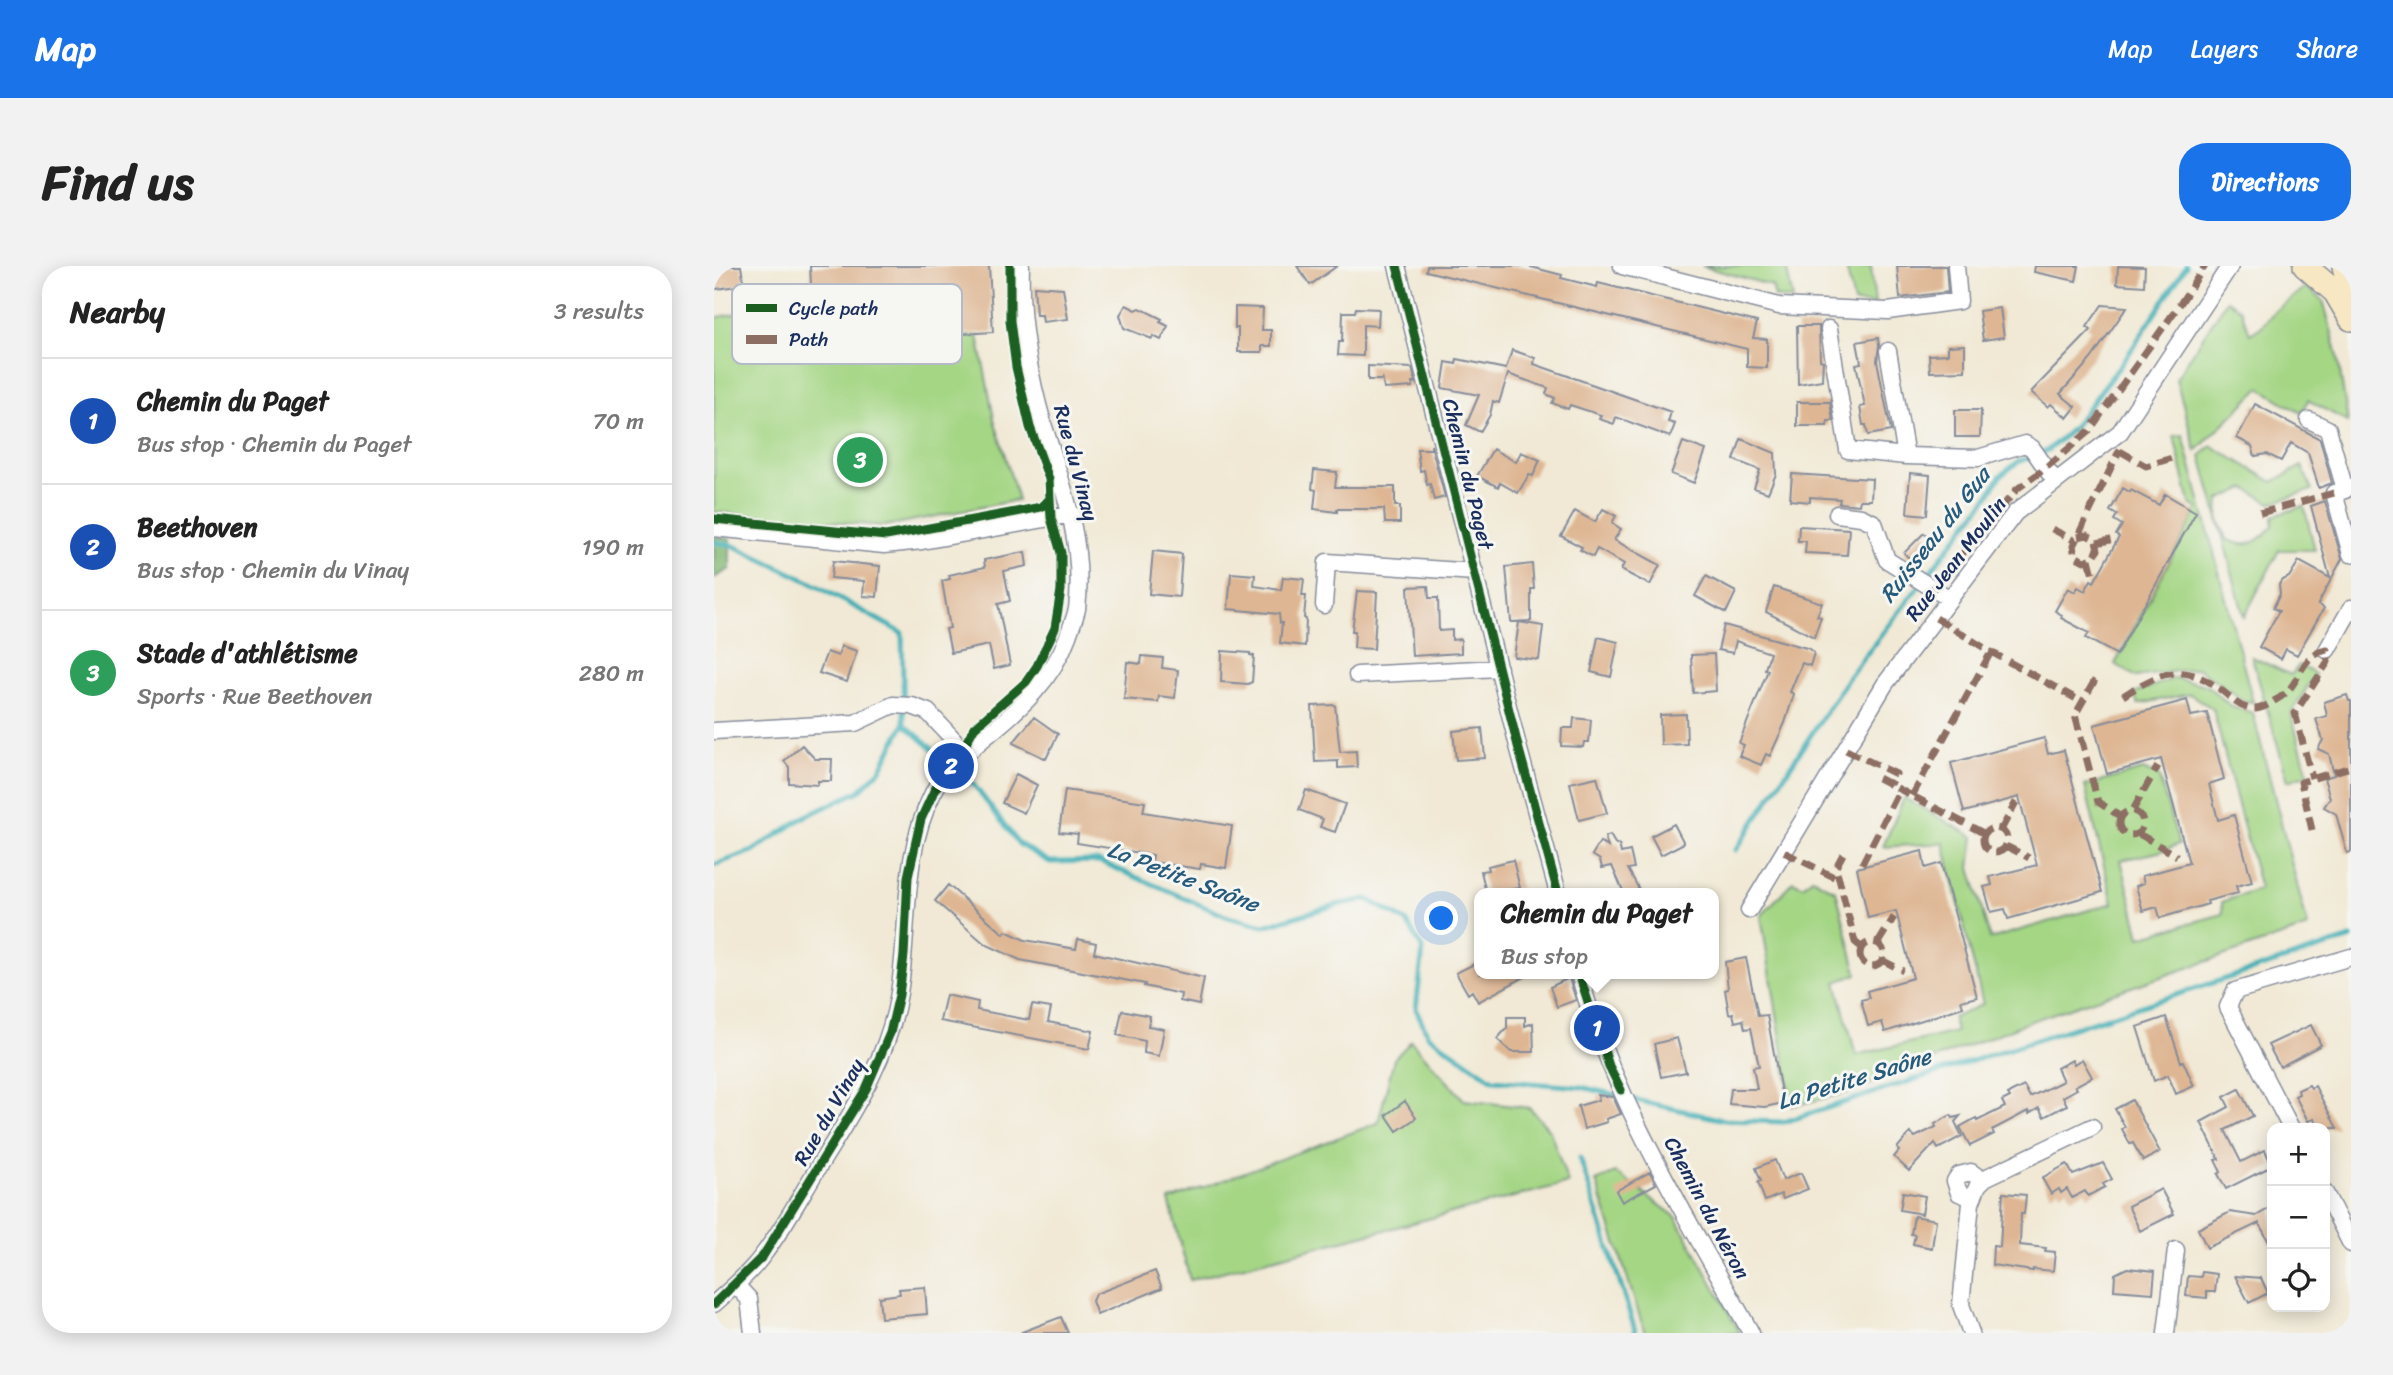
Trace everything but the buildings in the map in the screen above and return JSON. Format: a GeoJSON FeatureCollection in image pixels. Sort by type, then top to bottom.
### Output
{"type":"FeatureCollection","features":[{"type":"Feature","properties":{"kind":"street","name":"Rue du Vinay"},"geometry":{"type":"LineString","coordinates":[[714,1304],[763,1256],[866,1089],[890,1033],[903,969],[908,877],[921,819],[934,790],[943,775],[964,755],[1031,698],[1052,671],[1076,612],[1078,587],[1072,514],[1044,425],[1028,362],[1020,286],[1021,266]]}},
{"type":"Feature","properties":{"kind":"street","name":"Chemin du Paget"},"geometry":{"type":"LineString","coordinates":[[1397,266],[1557,888]]}},
{"type":"Feature","properties":{"kind":"street"},"geometry":{"type":"LineString","coordinates":[[1622,266],[1677,273],[1779,306],[1888,311],[1959,301],[1956,266]]}},
{"type":"Feature","properties":{"kind":"street","name":"Rue Jean Moulin"},"geometry":{"type":"LineString","coordinates":[[1749,910],[1885,684],[2015,513],[2120,432],[2230,266]]}},
{"type":"Feature","properties":{"kind":"street"},"geometry":{"type":"LineString","coordinates":[[2305,266],[2335,292],[2351,319]]}},
{"type":"Feature","properties":{"kind":"street"},"geometry":{"type":"LineString","coordinates":[[2344,266],[2351,299]]}},
{"type":"Feature","properties":{"kind":"street"},"geometry":{"type":"LineString","coordinates":[[1829,329],[1848,450],[1906,456],[1978,458],[2025,444],[2037,454],[2055,481]]}},
{"type":"Feature","properties":{"kind":"street"},"geometry":{"type":"LineString","coordinates":[[1888,351],[1906,456]]}},
{"type":"Feature","properties":{"kind":"street"},"geometry":{"type":"LineString","coordinates":[[2309,419],[2328,429],[2345,490],[2334,493],[2351,554]]}},
{"type":"Feature","properties":{"kind":"street"},"geometry":{"type":"LineString","coordinates":[[714,528],[884,545],[922,541],[1026,520],[1072,514]]}},
{"type":"Feature","properties":{"kind":"street"},"geometry":{"type":"LineString","coordinates":[[1837,514],[1861,517],[1874,523],[1886,560],[1950,599]]}},
{"type":"Feature","properties":{"kind":"street","name":"Chemin du Paget"},"geometry":{"type":"LineString","coordinates":[[1325,605],[1327,562],[1475,572]]}},
{"type":"Feature","properties":{"kind":"street"},"geometry":{"type":"LineString","coordinates":[[2327,650],[2351,608]]}},
{"type":"Feature","properties":{"kind":"street"},"geometry":{"type":"LineString","coordinates":[[1357,675],[1499,668]]}},
{"type":"Feature","properties":{"kind":"street"},"geometry":{"type":"LineString","coordinates":[[714,731],[855,723],[893,705],[912,706],[928,712],[964,755]]}},
{"type":"Feature","properties":{"kind":"street"},"geometry":{"type":"LineString","coordinates":[[2288,1123],[2228,1007],[2235,990],[2351,957]]}},
{"type":"Feature","properties":{"kind":"street","name":"Chemin du Néron"},"geometry":{"type":"LineString","coordinates":[[1582,979],[1609,1066],[1651,1150],[1751,1333]]}},
{"type":"Feature","properties":{"kind":"street"},"geometry":{"type":"LineString","coordinates":[[1971,1333],[1961,1305],[1972,1198],[1978,1185],[2092,1127]]}},
{"type":"Feature","properties":{"kind":"street"},"geometry":{"type":"LineString","coordinates":[[2330,1203],[2351,1244]]}},
{"type":"Feature","properties":{"kind":"street"},"geometry":{"type":"LineString","coordinates":[[2166,1333],[2176,1250]]}},
{"type":"Feature","properties":{"kind":"street"},"geometry":{"type":"LineString","coordinates":[[736,1285],[749,1299],[753,1333]]}},
{"type":"Feature","properties":{"kind":"green space"},"geometry":{"type":"Polygon","coordinates":[[[1702,266],[1786,266],[1793,300],[1775,297],[1772,286],[1702,266]]]}},
{"type":"Feature","properties":{"kind":"green space"},"geometry":{"type":"Polygon","coordinates":[[[1846,266],[1871,266],[1875,304],[1854,303],[1846,266]]]}},
{"type":"Feature","properties":{"kind":"green space"},"geometry":{"type":"Polygon","coordinates":[[[2306,287],[2323,300],[2337,352],[2348,422],[2308,400],[2301,413],[2260,388],[2196,451],[2176,379],[2227,300],[2241,310],[2250,334],[2306,287]]]}},
{"type":"Feature","properties":{"kind":"green space"},"geometry":{"type":"Polygon","coordinates":[[[732,314],[732,364],[962,364],[962,337],[978,336],[994,419],[1018,500],[885,526],[714,512],[714,318],[732,314]]]}},
{"type":"Feature","properties":{"kind":"green space"},"geometry":{"type":"Polygon","coordinates":[[[2183,435],[2253,702],[2244,701],[2198,668],[2136,677],[2115,664],[2198,508],[2190,504],[2174,436],[2183,435]]]}},
{"type":"Feature","properties":{"kind":"green space"},"geometry":{"type":"Polygon","coordinates":[[[2212,446],[2273,482],[2302,466],[2312,490],[2271,503],[2245,488],[2219,500],[2218,517],[2226,539],[2241,544],[2252,543],[2262,537],[2273,526],[2273,516],[2304,506],[2315,550],[2279,550],[2244,617],[2201,455],[2212,446]]]}},
{"type":"Feature","properties":{"kind":"green space"},"geometry":{"type":"Polygon","coordinates":[[[714,536],[730,539],[730,569],[714,578],[714,536]]]}},
{"type":"Feature","properties":{"kind":"green space"},"geometry":{"type":"Polygon","coordinates":[[[2252,657],[2291,675],[2299,665],[2315,674],[2291,714],[2308,774],[2288,781],[2252,657]]]}},
{"type":"Feature","properties":{"kind":"green space"},"geometry":{"type":"Polygon","coordinates":[[[2175,678],[2206,685],[2232,707],[2253,713],[2308,927],[2031,1021],[1848,1093],[1792,1106],[1761,916],[1793,881],[1803,886],[1812,878],[1836,891],[1857,974],[1836,982],[1856,1055],[1956,1032],[1953,1018],[1983,1004],[1944,843],[1883,847],[1904,798],[1974,837],[1970,867],[1990,939],[2113,903],[2085,786],[2142,770],[2158,774],[2179,844],[2159,852],[2121,860],[2140,937],[2223,914],[2222,902],[2260,889],[2213,709],[2190,694],[2138,704],[2134,693],[2175,678]]]}},
{"type":"Feature","properties":{"kind":"green space"},"geometry":{"type":"Polygon","coordinates":[[[1411,1041],[1464,1100],[1530,1108],[1550,1131],[1568,1183],[1190,1280],[1169,1200],[1378,1123],[1394,1059],[1411,1041]]]}},
{"type":"Feature","properties":{"kind":"green space"},"geometry":{"type":"Polygon","coordinates":[[[1616,1173],[1676,1217],[1740,1333],[1645,1333],[1596,1181],[1616,1173]]]}},
{"type":"Feature","properties":{"kind":"waterway","name":"Ruisseau du Gua"},"geometry":{"type":"LineString","coordinates":[[1736,850],[1848,678],[1987,498],[2000,476],[2018,462],[2048,450],[2072,429],[2128,355],[2186,266]]}},
{"type":"Feature","properties":{"kind":"waterway"},"geometry":{"type":"LineString","coordinates":[[714,542],[732,545],[810,582],[902,633],[904,724]]}},
{"type":"Feature","properties":{"kind":"waterway","name":"La Petite Saône"},"geometry":{"type":"LineString","coordinates":[[714,865],[753,851],[804,817],[859,791],[880,770],[904,724],[973,784],[1019,844],[1050,862],[1099,861],[1228,917],[1264,926],[1367,899],[1407,922],[1423,950],[1416,1009],[1428,1035],[1493,1080],[1581,1087],[1621,1096]]}},
{"type":"Feature","properties":{"kind":"waterway","name":"La Petite Saône"},"geometry":{"type":"LineString","coordinates":[[1631,1099],[1724,1120],[1784,1122],[2351,938]]}},
{"type":"Feature","properties":{"kind":"waterway"},"geometry":{"type":"LineString","coordinates":[[1580,1158],[1636,1333]]}},
{"type":"Feature","properties":{"kind":"marked path"},"geometry":{"type":"LineString","coordinates":[[1933,589],[2017,489],[2089,431],[2205,266]]}},
{"type":"Feature","properties":{"kind":"marked path"},"geometry":{"type":"LineString","coordinates":[[2078,537],[2087,535],[2096,540],[2098,550],[2093,558],[2084,561],[2075,556],[2073,546],[2120,449]]}},
{"type":"Feature","properties":{"kind":"marked path"},"geometry":{"type":"LineString","coordinates":[[2120,451],[2146,466],[2172,458]]}},
{"type":"Feature","properties":{"kind":"marked path"},"geometry":{"type":"LineString","coordinates":[[2260,513],[2334,493]]}},
{"type":"Feature","properties":{"kind":"marked path"},"geometry":{"type":"LineString","coordinates":[[2052,529],[2075,541]]}},
{"type":"Feature","properties":{"kind":"marked path"},"geometry":{"type":"LineString","coordinates":[[2097,543],[2114,539]]}},
{"type":"Feature","properties":{"kind":"marked path"},"geometry":{"type":"LineString","coordinates":[[2089,559],[2094,579]]}},
{"type":"Feature","properties":{"kind":"marked path"},"geometry":{"type":"LineString","coordinates":[[1936,618],[2082,702]]}},
{"type":"Feature","properties":{"kind":"marked path"},"geometry":{"type":"LineString","coordinates":[[2123,696],[2163,675],[2186,673],[2212,684],[2242,706],[2259,708],[2288,691],[2312,656],[2327,650],[2328,662],[2295,713],[2312,778]]}},
{"type":"Feature","properties":{"kind":"marked path"},"geometry":{"type":"LineString","coordinates":[[1912,796],[1991,652]]}},
{"type":"Feature","properties":{"kind":"marked path"},"geometry":{"type":"LineString","coordinates":[[2095,680],[2075,715],[2098,802],[2121,817]]}},
{"type":"Feature","properties":{"kind":"marked path"},"geometry":{"type":"LineString","coordinates":[[1846,750],[1896,774],[1890,784]]}},
{"type":"Feature","properties":{"kind":"marked path"},"geometry":{"type":"LineString","coordinates":[[2133,810],[2158,766]]}},
{"type":"Feature","properties":{"kind":"marked path"},"geometry":{"type":"LineString","coordinates":[[2312,830],[2301,782],[2351,767]]}},
{"type":"Feature","properties":{"kind":"marked path"},"geometry":{"type":"LineString","coordinates":[[1878,778],[1985,834]]}},
{"type":"Feature","properties":{"kind":"marked path"},"geometry":{"type":"LineString","coordinates":[[1862,864],[1900,789]]}},
{"type":"Feature","properties":{"kind":"marked path"},"geometry":{"type":"LineString","coordinates":[[2001,830],[2016,802]]}},
{"type":"Feature","properties":{"kind":"marked path"},"geometry":{"type":"LineString","coordinates":[[2131,811],[2140,814],[2143,823],[2140,832],[2131,835],[2122,832],[2119,823],[2122,814],[2131,811]]}},
{"type":"Feature","properties":{"kind":"marked path"},"geometry":{"type":"LineString","coordinates":[[1995,828],[2004,831],[2007,840],[2004,849],[1995,852],[1986,849],[1983,840],[1986,831],[1995,828]]}},
{"type":"Feature","properties":{"kind":"marked path"},"geometry":{"type":"LineString","coordinates":[[2139,834],[2177,856]]}},
{"type":"Feature","properties":{"kind":"marked path"},"geometry":{"type":"LineString","coordinates":[[2006,846],[2029,858]]}},
{"type":"Feature","properties":{"kind":"marked path"},"geometry":{"type":"LineString","coordinates":[[1784,852],[1838,879]]}},
{"type":"Feature","properties":{"kind":"marked path"},"geometry":{"type":"LineString","coordinates":[[1843,854],[1836,867],[1855,942],[1861,947]]}},
{"type":"Feature","properties":{"kind":"marked path"},"geometry":{"type":"LineString","coordinates":[[1878,943],[1894,917]]}},
{"type":"Feature","properties":{"kind":"marked path"},"geometry":{"type":"LineString","coordinates":[[1872,942],[1881,945],[1884,954],[1881,963],[1872,966],[1863,963],[1860,954],[1863,945],[1872,942]]}},
{"type":"Feature","properties":{"kind":"marked path"},"geometry":{"type":"LineString","coordinates":[[1882,960],[1903,971]]}},
{"type":"Feature","properties":{"kind":"cycle path"},"geometry":{"type":"LineString","coordinates":[[714,1304],[763,1256],[866,1089],[890,1033],[899,995],[908,877],[921,819],[944,775],[964,755],[974,728],[1026,682],[1037,666],[1055,628],[1061,590],[1061,553],[1051,518],[1049,479],[1030,427],[1016,367],[1010,321],[1010,266]]}},
{"type":"Feature","properties":{"kind":"cycle path"},"geometry":{"type":"LineString","coordinates":[[1397,266],[1518,746],[1557,888]]}},
{"type":"Feature","properties":{"kind":"cycle path"},"geometry":{"type":"LineString","coordinates":[[714,519],[886,536],[1041,507],[1049,500]]}},
{"type":"Feature","properties":{"kind":"cycle path"},"geometry":{"type":"LineString","coordinates":[[1581,979],[1609,1066],[1621,1090]]}},
{"type":"Feature","properties":{"kind":"place","name":"Stade d'athlétisme"},"geometry":{"type":"Point","coordinates":[860,460]}},
{"type":"Feature","properties":{"kind":"place","name":"Beethoven"},"geometry":{"type":"Point","coordinates":[951,766]}},
{"type":"Feature","properties":{"kind":"place","name":"Chemin du Paget"},"geometry":{"type":"Point","coordinates":[1597,1028]}}]}
